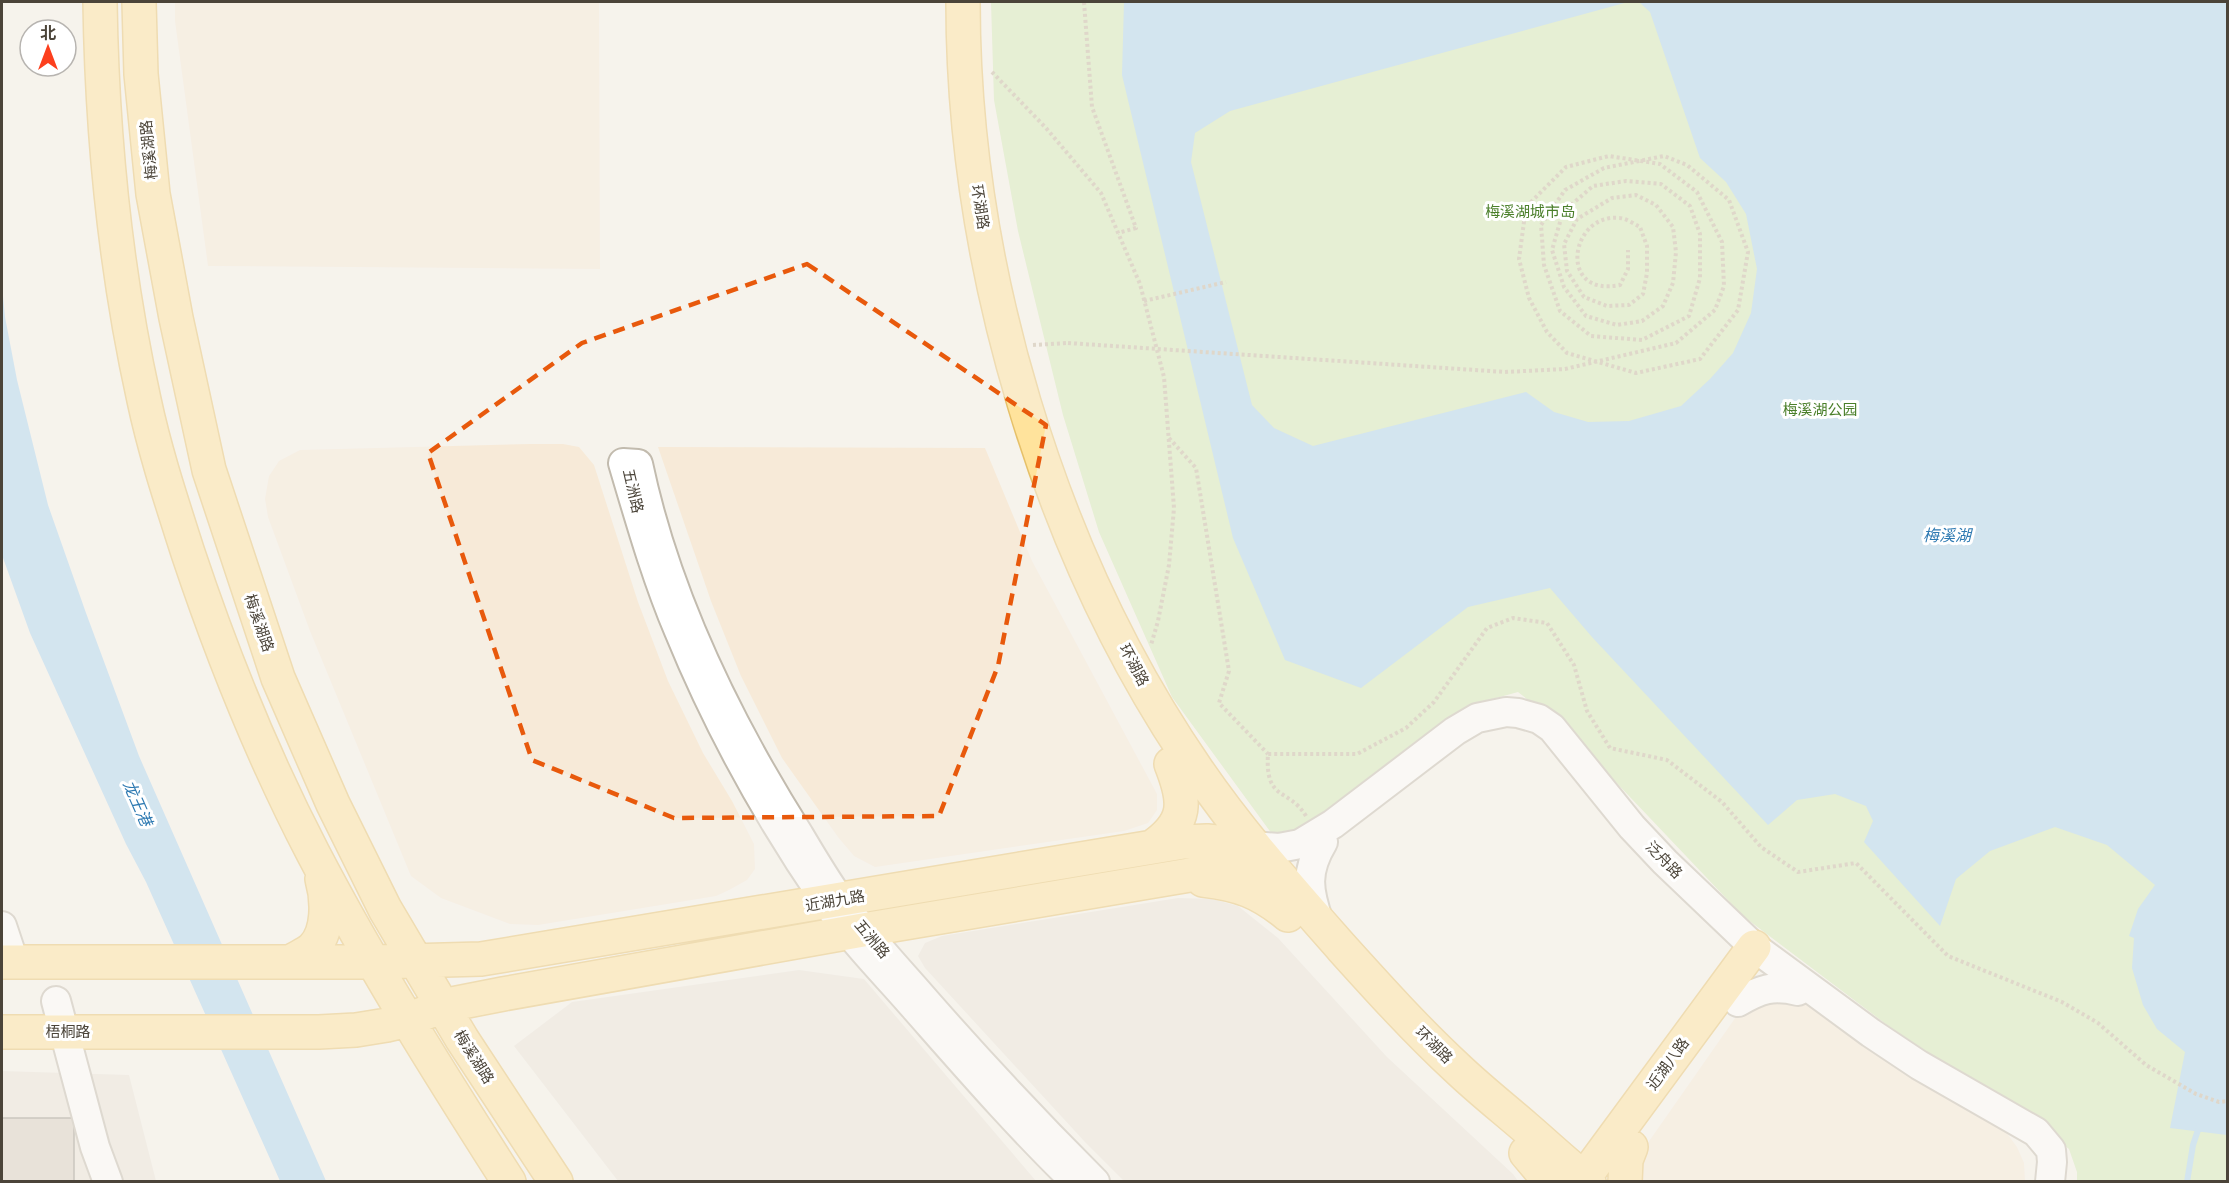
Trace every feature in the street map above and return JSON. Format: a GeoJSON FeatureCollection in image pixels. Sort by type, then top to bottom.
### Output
{"type":"FeatureCollection","features":[{"type":"Feature","properties":{"kind":"main road"},"geometry":{"type":"LineString","coordinates":[[100,2],[101,80],[107,163],[118,250],[144,401],[165,479],[221,648],[317,861],[372,962],[509,1182]]}},
{"type":"Feature","properties":{"kind":"main road","name":"梅溪湖路"},"geometry":{"type":"LineString","coordinates":[[139,2],[141,74],[153,194],[176,318],[209,470],[278,678],[333,804],[386,909],[480,1068],[556,1182]]}},
{"type":"Feature","properties":{"kind":"main road","name":"环湖路"},"geometry":{"type":"LineString","coordinates":[[944,2],[946,67],[952,138],[971,266],[996,372],[1030,482],[1074,586],[1122,683],[1171,764],[1246,849],[1319,922],[1381,992],[1530,1144]]}},
{"type":"Feature","properties":{"kind":"main road","name":"环湖路"},"geometry":{"type":"LineString","coordinates":[[963,2],[970,136],[989,262],[1009,347],[1048,476],[1090,579],[1141,678],[1288,915],[1408,1047],[1452,1089],[1584,1181]]}},
{"type":"Feature","properties":{"kind":"main road"},"geometry":{"type":"LineString","coordinates":[[1152,847],[1169,836],[1178,823],[1181,807],[1180,788],[1171,764]]}},
{"type":"Feature","properties":{"kind":"main road","name":"近湖九路"},"geometry":{"type":"LineString","coordinates":[[8,962],[416,962],[497,957],[1183,842],[1246,849]]}},
{"type":"Feature","properties":{"kind":"main road"},"geometry":{"type":"LineString","coordinates":[[331,1031],[387,1025],[408,1020],[442,1006],[503,994],[1162,878],[1246,849]]}},
{"type":"Feature","properties":{"kind":"main road"},"geometry":{"type":"LineString","coordinates":[[292,961],[312,949],[323,933],[326,912],[325,890],[317,861]]}},
{"type":"Feature","properties":{"kind":"main road"},"geometry":{"type":"LineString","coordinates":[[1162,878],[1204,880],[1247,888],[1268,899],[1288,915]]}},
{"type":"Feature","properties":{"kind":"main road"},"geometry":{"type":"LineString","coordinates":[[386,909],[435,945],[464,953],[497,957]]}},
{"type":"Feature","properties":{"kind":"main road","name":"近湖八路"},"geometry":{"type":"LineString","coordinates":[[1584,1181],[1627,1136],[1759,957]]}},
{"type":"Feature","properties":{"kind":"main road"},"geometry":{"type":"LineString","coordinates":[[480,1068],[474,1041],[474,1023],[485,1008],[503,994]]}},
{"type":"Feature","properties":{"kind":"main road"},"geometry":{"type":"LineString","coordinates":[[331,1031],[371,1034],[398,1043],[419,1055],[440,1074]]}},
{"type":"Feature","properties":{"kind":"main road","name":"梧桐路"},"geometry":{"type":"LineString","coordinates":[[2,1032],[331,1031]]}},
{"type":"Feature","properties":{"kind":"main road"},"geometry":{"type":"LineString","coordinates":[[1547,1182],[1530,1144],[1588,1144],[1627,1136],[1625,1182]]}},
{"type":"Feature","properties":{"kind":"street","name":"五洲路"},"geometry":{"type":"LineString","coordinates":[[833,901],[815,861],[765,782],[729,715],[694,640],[663,559],[648,512],[638,464],[623,463],[649,550],[678,630],[719,720],[783,832],[833,901],[856,931],[1033,1140],[1076,1182]]}},
{"type":"Feature","properties":{"kind":"street","name":"泛舟路"},"geometry":{"type":"LineString","coordinates":[[1246,849],[1298,856],[1314,840],[1455,731],[1477,718],[1492,714],[1518,713],[1539,719],[1552,728],[1632,827],[1759,957],[1798,991],[1886,1053],[1930,1081],[2004,1121],[2027,1141],[2034,1152],[2037,1182]]}},
{"type":"Feature","properties":{"kind":"street","name":"泛舟路"},"geometry":{"type":"LineString","coordinates":[[1314,840],[1478,729],[1518,723],[1541,733],[1554,745],[1634,841],[1712,922],[1759,957],[1919,1065],[2036,1132],[2051,1150],[2050,1182]]}},
{"type":"Feature","properties":{"kind":"street"},"geometry":{"type":"LineString","coordinates":[[770,912],[785,901],[792,889],[790,854],[783,832]]}},
{"type":"Feature","properties":{"kind":"street"},"geometry":{"type":"LineString","coordinates":[[1246,849],[1256,838],[1272,843],[1314,840],[1309,882],[1311,899],[1319,922]]}},
{"type":"Feature","properties":{"kind":"street"},"geometry":{"type":"LineString","coordinates":[[815,861],[830,872],[850,881],[904,889]]}},
{"type":"Feature","properties":{"kind":"street"},"geometry":{"type":"LineString","coordinates":[[793,942],[827,944],[843,948],[887,967],[892,934],[915,921]]}},
{"type":"Feature","properties":{"kind":"street"},"geometry":{"type":"LineString","coordinates":[[1712,922],[1724,940],[1730,995],[1769,987],[1798,991]]}},
{"type":"Feature","properties":{"kind":"street"},"geometry":{"type":"LineString","coordinates":[[2,926],[8,962]]}},
{"type":"Feature","properties":{"kind":"street","name":"五洲路"},"geometry":{"type":"LineString","coordinates":[[887,967],[1095,1182]]}},
{"type":"Feature","properties":{"kind":"street"},"geometry":{"type":"LineString","coordinates":[[56,1001],[95,1147],[108,1182]]}},
{"type":"Feature","properties":{"kind":"path"},"geometry":{"type":"LineString","coordinates":[[1084,2],[1092,107],[1136,228],[1118,233]]}},
{"type":"Feature","properties":{"kind":"path"},"geometry":{"type":"LineString","coordinates":[[964,44],[1046,128],[1101,193],[1140,284],[1164,377],[1174,508],[1169,565],[1158,621],[1141,678]]}},
{"type":"Feature","properties":{"kind":"path"},"geometry":{"type":"LineString","coordinates":[[1009,347],[1068,343],[1505,372],[1565,369],[1676,343],[1715,310],[1724,286],[1722,242],[1697,192],[1660,164],[1609,156],[1566,167],[1526,207],[1519,259],[1529,298],[1547,332],[1567,353],[1636,373],[1700,359],[1738,310],[1748,252],[1729,200],[1687,165],[1664,156],[1604,168],[1565,190],[1541,225],[1544,265],[1560,311],[1591,336],[1642,340],[1689,316],[1700,278],[1700,234],[1690,206],[1661,184],[1626,180],[1593,186],[1563,212],[1552,250],[1564,287],[1586,316],[1617,325],[1642,321],[1663,306],[1673,283],[1676,252],[1673,227],[1656,205],[1636,195],[1612,198],[1577,219],[1564,244],[1567,271],[1584,297],[1607,306],[1629,305],[1643,294],[1647,273],[1647,246],[1640,227],[1620,217],[1600,221],[1583,235],[1576,252],[1577,266],[1585,279],[1604,288],[1620,285],[1628,269],[1628,250]]}},
{"type":"Feature","properties":{"kind":"path"},"geometry":{"type":"LineString","coordinates":[[1144,302],[1226,282]]}},
{"type":"Feature","properties":{"kind":"path"},"geometry":{"type":"LineString","coordinates":[[1169,438],[1196,468],[1229,670],[1219,703],[1268,754],[1357,754],[1406,728],[1434,702],[1487,628],[1513,618],[1547,623],[1574,665],[1587,711],[1610,748],[1667,760],[1722,801],[1761,847],[1798,872],[1856,863],[1948,956],[2062,1002],[2098,1023],[2146,1065],[2171,1080],[2196,1094],[2219,1102],[2228,1101]]}},
{"type":"Feature","properties":{"kind":"path"},"geometry":{"type":"LineString","coordinates":[[1268,754],[1267,773],[1278,793],[1299,805],[1314,840]]}},
{"type":"Feature","properties":{"kind":"highlighted area"},"geometry":{"type":"Polygon","coordinates":[[[807,264],[1046,425],[998,666],[939,816],[674,818],[532,760],[428,453],[582,343],[807,264]]]}},
{"type":"Feature","properties":{"kind":"shaded area"},"geometry":{"type":"Polygon","coordinates":[[[175,2],[599,2],[600,269],[208,266],[175,21],[175,2]]]}},
{"type":"Feature","properties":{"kind":"shaded area"},"geometry":{"type":"Polygon","coordinates":[[[563,444],[579,447],[594,465],[638,602],[668,681],[703,753],[732,801],[754,844],[755,869],[747,880],[716,896],[538,925],[510,924],[441,898],[411,876],[310,631],[268,517],[265,499],[269,476],[279,461],[300,450],[563,444]]]}},
{"type":"Feature","properties":{"kind":"shaded area"},"geometry":{"type":"Polygon","coordinates":[[[658,447],[985,448],[1032,561],[1157,794],[1157,810],[1148,823],[1124,831],[875,867],[854,856],[782,758],[741,676],[711,601],[658,447]]]}},
{"type":"Feature","properties":{"kind":"shaded area"},"geometry":{"type":"Polygon","coordinates":[[[1178,898],[1212,899],[1238,906],[1278,938],[1387,1057],[1518,1181],[1124,1181],[1085,1142],[925,968],[918,956],[925,943],[942,936],[1178,898]]]}},
{"type":"Feature","properties":{"kind":"shaded area"},"geometry":{"type":"Polygon","coordinates":[[[799,970],[864,979],[1036,1181],[618,1181],[514,1046],[572,1002],[799,970]]]}},
{"type":"Feature","properties":{"kind":"shaded area"},"geometry":{"type":"Polygon","coordinates":[[[1801,1000],[1938,1093],[2003,1128],[2017,1147],[2024,1163],[2025,1181],[1637,1182],[1645,1147],[1738,1014],[1754,1004],[1801,1000]]]}},
{"type":"Feature","properties":{"kind":"shaded area"},"geometry":{"type":"Polygon","coordinates":[[[2,1071],[129,1075],[156,1181],[2,1182],[2,1071]]]}},
{"type":"Feature","properties":{"kind":"green space","name":"梅溪湖公园"},"geometry":{"type":"Polygon","coordinates":[[[991,2],[2227,2],[2227,1181],[2077,1181],[2077,1172],[2069,1149],[2026,1115],[1911,1043],[1743,916],[1592,757],[1552,719],[1518,692],[1467,706],[1306,834],[1272,834],[1172,697],[1099,532],[1063,415],[1018,231],[994,100],[991,2]]]}},
{"type":"Feature","properties":{"kind":"water","name":"梅溪湖"},"geometry":{"type":"Polygon","coordinates":[[[1124,2],[1628,2],[1230,111],[1195,133],[1191,162],[1252,405],[1274,428],[1313,446],[1526,392],[1554,412],[1588,422],[1629,421],[1681,406],[1733,353],[1751,313],[1757,269],[1746,214],[1726,182],[1700,158],[1650,12],[1639,2],[2227,2],[2227,1135],[2170,1128],[2185,1052],[2157,1029],[2143,1005],[2132,968],[2134,938],[2129,936],[2138,909],[2155,885],[2107,845],[2055,827],[1990,851],[1956,879],[1940,926],[1864,842],[1873,821],[1866,806],[1835,794],[1797,800],[1768,825],[1592,637],[1550,588],[1468,607],[1361,688],[1285,660],[1233,538],[1122,75],[1124,2]]]}},
{"type":"Feature","properties":{"kind":"water","name":"龙王港"},"geometry":{"type":"Polygon","coordinates":[[[2,286],[5,317],[17,380],[48,505],[86,613],[139,756],[326,1181],[280,1181],[146,882],[126,844],[30,633],[2,555],[2,286]]]}},
{"type":"Feature","properties":{"kind":"building"},"geometry":{"type":"Polygon","coordinates":[[[2,1118],[74,1118],[74,1182],[2,1182],[2,1118]]]}},
{"type":"Feature","properties":{"kind":"waterway"},"geometry":{"type":"LineString","coordinates":[[2187,1182],[2193,1145],[2200,1124]]}},
{"type":"Feature","properties":{"kind":"park label","name":"梅溪湖城市岛"},"geometry":{"type":"Point","coordinates":[1530,212]}}]}
